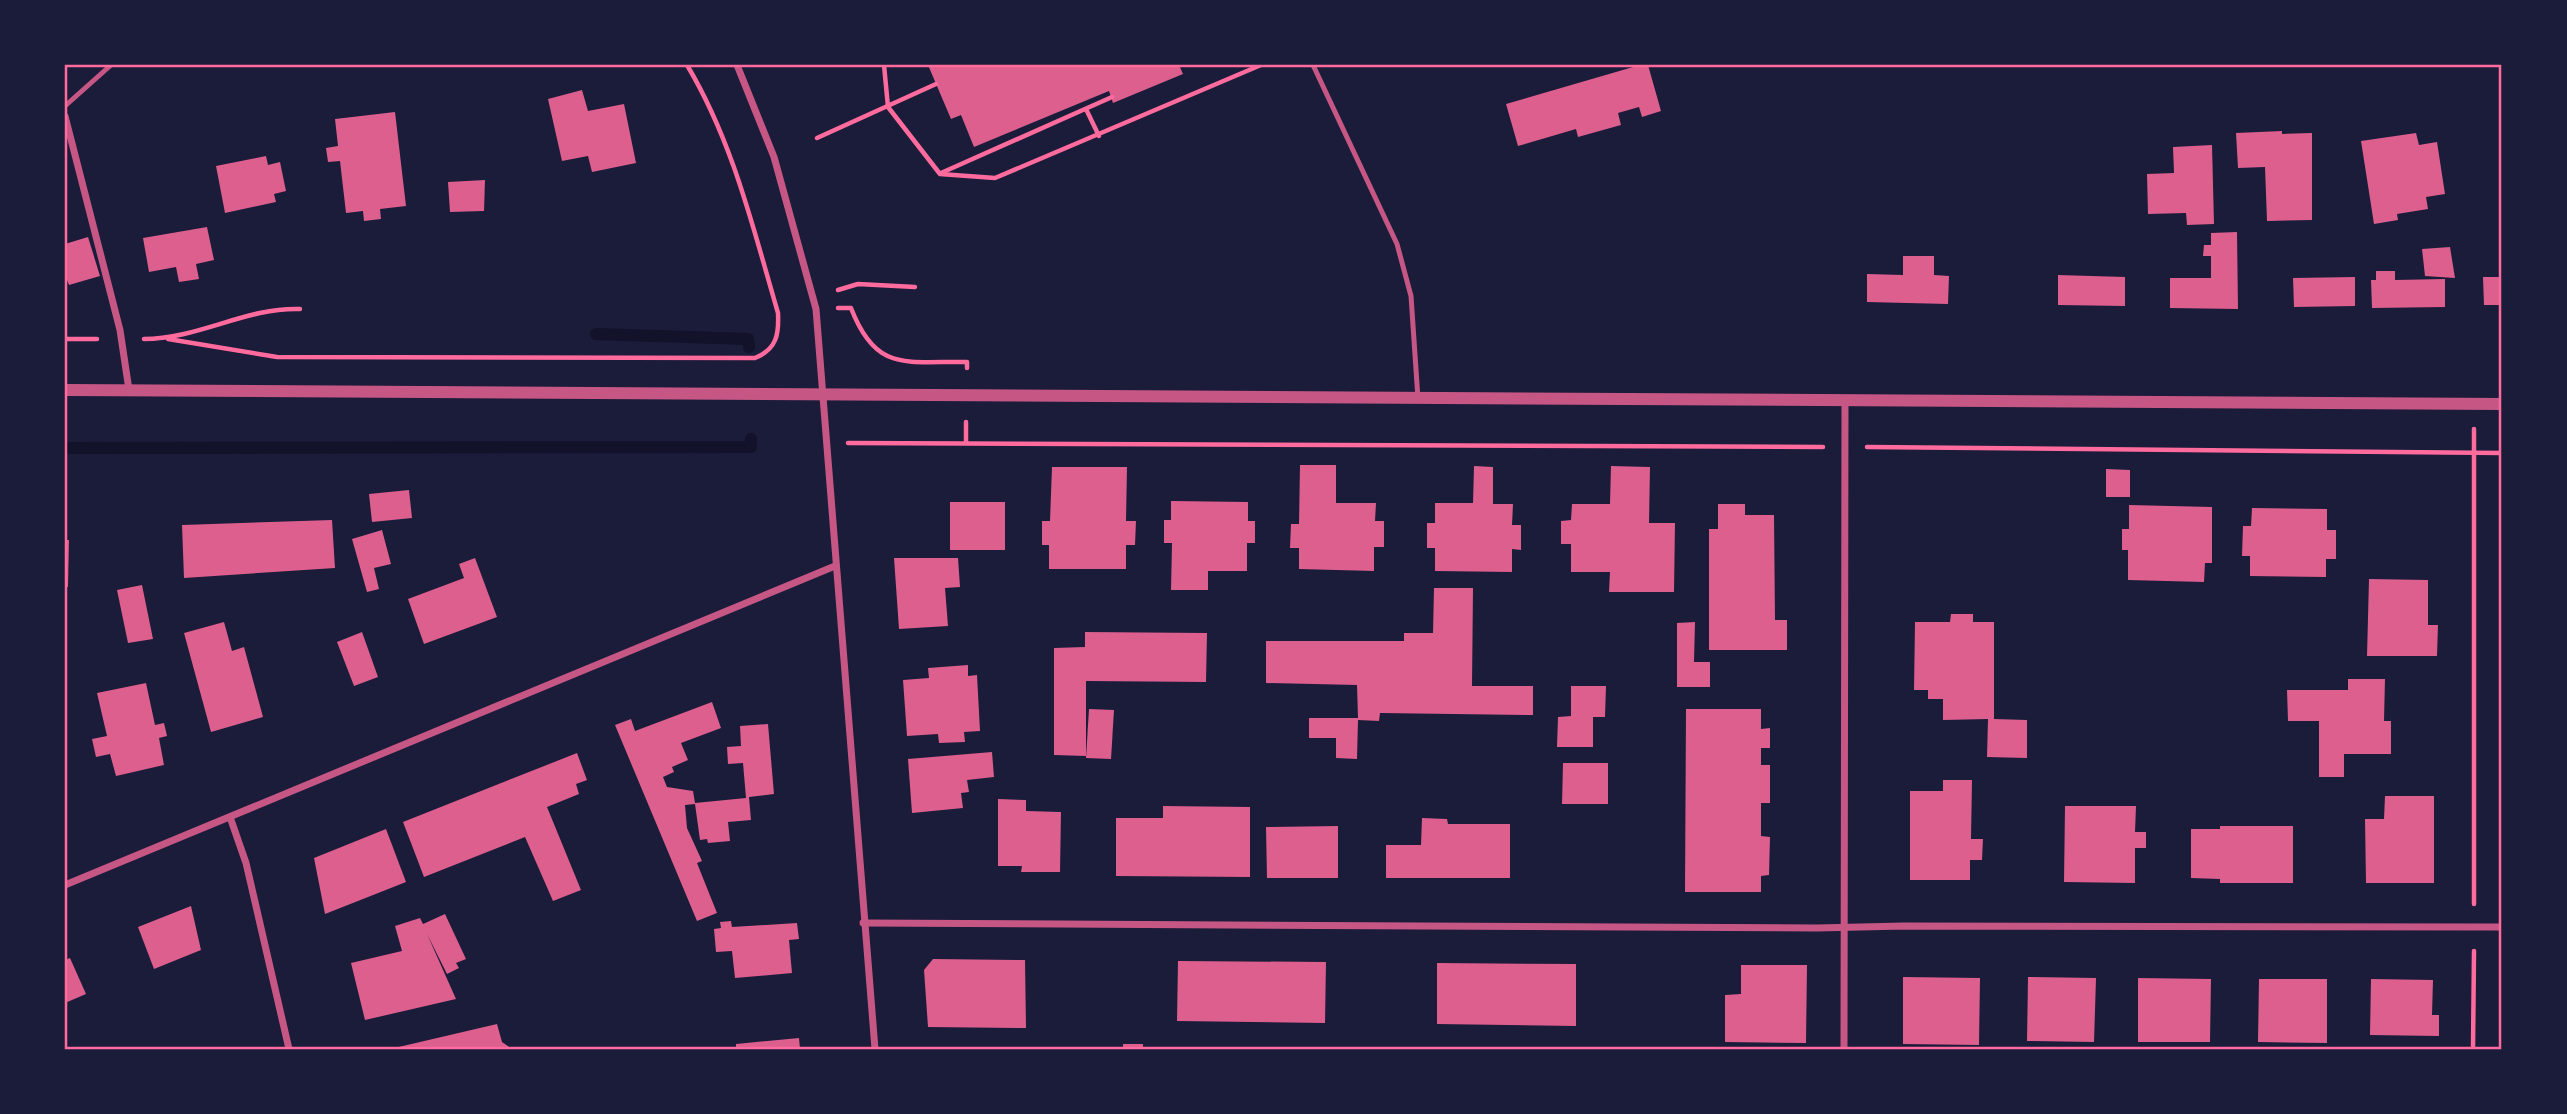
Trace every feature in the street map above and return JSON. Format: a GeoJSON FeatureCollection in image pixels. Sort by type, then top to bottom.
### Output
{"type":"FeatureCollection","features":[{"type":"Feature","properties":{"kind":"street"},"geometry":{"type":"LineString","coordinates":[[737,65],[774,157],[817,309],[835,566],[875,1049]]}},
{"type":"Feature","properties":{"kind":"street"},"geometry":{"type":"LineString","coordinates":[[65,116],[121,339],[129,390]]}},
{"type":"Feature","properties":{"kind":"street"},"geometry":{"type":"LineString","coordinates":[[65,390],[2502,404]]}},
{"type":"Feature","properties":{"kind":"street"},"geometry":{"type":"LineString","coordinates":[[1844,1049],[1845,402]]}},
{"type":"Feature","properties":{"kind":"street"},"geometry":{"type":"LineString","coordinates":[[65,885],[835,566]]}},
{"type":"Feature","properties":{"kind":"street"},"geometry":{"type":"LineString","coordinates":[[230,817],[247,863],[289,1049]]}},
{"type":"Feature","properties":{"kind":"street"},"geometry":{"type":"LineString","coordinates":[[863,923],[2502,928]]}},
{"type":"Feature","properties":{"kind":"lane"},"geometry":{"type":"LineString","coordinates":[[65,106],[111,65]]}},
{"type":"Feature","properties":{"kind":"lane"},"geometry":{"type":"LineString","coordinates":[[1313,65],[1397,244],[1410,296],[1418,399]]}},
{"type":"Feature","properties":{"kind":"path"},"geometry":{"type":"LineString","coordinates":[[65,338],[168,339],[277,357],[755,358],[772,347],[778,337],[778,313],[728,144],[710,103],[687,65]]}},
{"type":"Feature","properties":{"kind":"path"},"geometry":{"type":"LineString","coordinates":[[884,65],[888,107],[940,174],[995,178],[1261,65]]}},
{"type":"Feature","properties":{"kind":"path"},"geometry":{"type":"LineString","coordinates":[[817,138],[936,84]]}},
{"type":"Feature","properties":{"kind":"path"},"geometry":{"type":"LineString","coordinates":[[940,174],[1112,97]]}},
{"type":"Feature","properties":{"kind":"path"},"geometry":{"type":"LineString","coordinates":[[1086,108],[1099,136]]}},
{"type":"Feature","properties":{"kind":"path"},"geometry":{"type":"LineString","coordinates":[[838,289],[858,284],[915,287]]}},
{"type":"Feature","properties":{"kind":"path"},"geometry":{"type":"LineString","coordinates":[[778,313],[850,307],[866,340],[877,352],[891,359],[967,362],[966,442]]}},
{"type":"Feature","properties":{"kind":"path"},"geometry":{"type":"LineString","coordinates":[[168,339],[281,309],[300,309]]}},
{"type":"Feature","properties":{"kind":"path"},"geometry":{"type":"LineString","coordinates":[[2473,1049],[2475,404]]}},
{"type":"Feature","properties":{"kind":"path"},"geometry":{"type":"LineString","coordinates":[[826,443],[2502,453]]}},
{"type":"Feature","properties":{"kind":"building"},"geometry":{"type":"Polygon","coordinates":[[[928,65],[1179,65],[1183,74],[1113,103],[1109,91],[974,147],[961,115],[951,119],[928,65]]]}},
{"type":"Feature","properties":{"kind":"building"},"geometry":{"type":"Polygon","coordinates":[[[1640,65],[1648,65],[1661,111],[1642,117],[1639,107],[1618,113],[1621,125],[1578,137],[1576,129],[1518,146],[1506,104],[1640,65]]]}},
{"type":"Feature","properties":{"kind":"building"},"geometry":{"type":"Polygon","coordinates":[[[582,90],[588,111],[624,104],[636,163],[592,172],[588,156],[562,161],[548,99],[582,90]]]}},
{"type":"Feature","properties":{"kind":"building"},"geometry":{"type":"Polygon","coordinates":[[[395,112],[406,206],[380,209],[381,219],[364,221],[363,211],[346,213],[340,161],[328,162],[326,148],[338,146],[335,119],[395,112]]]}},
{"type":"Feature","properties":{"kind":"building"},"geometry":{"type":"Polygon","coordinates":[[[2282,131],[2282,134],[2312,133],[2312,220],[2267,221],[2265,167],[2238,168],[2236,133],[2282,131]]]}},
{"type":"Feature","properties":{"kind":"building"},"geometry":{"type":"Polygon","coordinates":[[[2416,133],[2419,145],[2437,142],[2445,194],[2426,197],[2428,209],[2397,214],[2398,220],[2374,224],[2361,141],[2416,133]]]}},
{"type":"Feature","properties":{"kind":"building"},"geometry":{"type":"Polygon","coordinates":[[[2212,145],[2214,224],[2187,225],[2186,213],[2148,214],[2147,174],[2174,173],[2173,147],[2212,145]]]}},
{"type":"Feature","properties":{"kind":"building"},"geometry":{"type":"Polygon","coordinates":[[[266,156],[268,165],[280,162],[286,191],[274,194],[276,202],[225,213],[216,166],[266,156]]]}},
{"type":"Feature","properties":{"kind":"building"},"geometry":{"type":"Polygon","coordinates":[[[485,180],[484,211],[450,212],[448,182],[485,180]]]}},
{"type":"Feature","properties":{"kind":"building"},"geometry":{"type":"Polygon","coordinates":[[[207,227],[214,260],[196,264],[199,279],[179,282],[176,267],[149,272],[143,238],[207,227]]]}},
{"type":"Feature","properties":{"kind":"building"},"geometry":{"type":"Polygon","coordinates":[[[2237,232],[2238,309],[2170,308],[2170,278],[2211,278],[2211,256],[2203,256],[2204,245],[2211,245],[2211,233],[2237,232]]]}},
{"type":"Feature","properties":{"kind":"building"},"geometry":{"type":"Polygon","coordinates":[[[88,237],[100,276],[69,285],[65,275],[65,244],[88,237]]]}},
{"type":"Feature","properties":{"kind":"building"},"geometry":{"type":"Polygon","coordinates":[[[2450,247],[2455,278],[2425,276],[2422,249],[2450,247]]]}},
{"type":"Feature","properties":{"kind":"building"},"geometry":{"type":"Polygon","coordinates":[[[1903,256],[1934,256],[1934,275],[1949,276],[1948,304],[1867,302],[1867,274],[1903,275],[1903,256]]]}},
{"type":"Feature","properties":{"kind":"building"},"geometry":{"type":"Polygon","coordinates":[[[2376,271],[2395,271],[2395,280],[2445,279],[2445,307],[2372,308],[2371,280],[2376,280],[2376,271]]]}},
{"type":"Feature","properties":{"kind":"building"},"geometry":{"type":"Polygon","coordinates":[[[2058,275],[2125,277],[2125,306],[2058,305],[2058,275]]]}},
{"type":"Feature","properties":{"kind":"building"},"geometry":{"type":"Polygon","coordinates":[[[2355,277],[2355,306],[2294,307],[2293,278],[2355,277]]]}},
{"type":"Feature","properties":{"kind":"building"},"geometry":{"type":"Polygon","coordinates":[[[2483,277],[2502,277],[2502,305],[2484,305],[2483,277]]]}},
{"type":"Feature","properties":{"kind":"building"},"geometry":{"type":"Polygon","coordinates":[[[1300,465],[1336,465],[1336,503],[1376,503],[1375,521],[1384,521],[1384,547],[1374,547],[1374,571],[1299,569],[1299,548],[1290,548],[1291,524],[1299,524],[1300,465]]]}},
{"type":"Feature","properties":{"kind":"building"},"geometry":{"type":"Polygon","coordinates":[[[1474,466],[1493,467],[1493,504],[1513,504],[1512,525],[1521,525],[1521,550],[1512,549],[1512,572],[1435,571],[1435,548],[1427,548],[1427,523],[1435,523],[1435,503],[1473,503],[1474,466]]]}},
{"type":"Feature","properties":{"kind":"building"},"geometry":{"type":"Polygon","coordinates":[[[1611,466],[1650,467],[1649,523],[1675,523],[1674,592],[1609,592],[1610,572],[1571,572],[1571,544],[1561,544],[1561,521],[1571,520],[1572,504],[1610,504],[1611,466]]]}},
{"type":"Feature","properties":{"kind":"building"},"geometry":{"type":"Polygon","coordinates":[[[1052,467],[1127,467],[1126,521],[1136,521],[1135,545],[1126,545],[1126,569],[1049,569],[1049,545],[1042,545],[1042,521],[1050,521],[1052,467]]]}},
{"type":"Feature","properties":{"kind":"building"},"geometry":{"type":"Polygon","coordinates":[[[2106,469],[2130,470],[2130,497],[2106,497],[2106,469]]]}},
{"type":"Feature","properties":{"kind":"building"},"geometry":{"type":"Polygon","coordinates":[[[409,490],[412,518],[372,522],[369,494],[409,490]]]}},
{"type":"Feature","properties":{"kind":"building"},"geometry":{"type":"Polygon","coordinates":[[[1171,501],[1248,502],[1248,521],[1255,521],[1255,543],[1247,543],[1247,571],[1208,571],[1208,590],[1171,590],[1172,543],[1164,543],[1164,520],[1171,520],[1171,501]]]}},
{"type":"Feature","properties":{"kind":"building"},"geometry":{"type":"Polygon","coordinates":[[[950,502],[1005,502],[1005,550],[950,550],[950,502]]]}},
{"type":"Feature","properties":{"kind":"building"},"geometry":{"type":"Polygon","coordinates":[[[1718,504],[1745,504],[1745,515],[1774,515],[1775,620],[1787,620],[1787,650],[1709,650],[1709,529],[1718,529],[1718,504]]]}},
{"type":"Feature","properties":{"kind":"building"},"geometry":{"type":"Polygon","coordinates":[[[2129,505],[2212,507],[2212,563],[2205,563],[2204,582],[2128,580],[2128,550],[2122,550],[2122,529],[2129,529],[2129,505]]]}},
{"type":"Feature","properties":{"kind":"building"},"geometry":{"type":"Polygon","coordinates":[[[2252,508],[2327,509],[2327,530],[2336,530],[2336,559],[2326,559],[2326,577],[2250,576],[2250,556],[2242,556],[2243,526],[2251,526],[2252,508]]]}},
{"type":"Feature","properties":{"kind":"building"},"geometry":{"type":"Polygon","coordinates":[[[332,520],[335,568],[184,578],[182,525],[332,520]]]}},
{"type":"Feature","properties":{"kind":"building"},"geometry":{"type":"Polygon","coordinates":[[[382,530],[391,564],[374,568],[379,589],[367,592],[352,539],[382,530]]]}},
{"type":"Feature","properties":{"kind":"building"},"geometry":{"type":"Polygon","coordinates":[[[65,540],[69,540],[68,587],[65,587],[65,540]]]}},
{"type":"Feature","properties":{"kind":"building"},"geometry":{"type":"Polygon","coordinates":[[[475,558],[497,617],[424,644],[408,599],[464,578],[459,564],[475,558]]]}},
{"type":"Feature","properties":{"kind":"building"},"geometry":{"type":"Polygon","coordinates":[[[894,558],[958,558],[960,587],[945,588],[948,626],[899,629],[894,558]]]}},
{"type":"Feature","properties":{"kind":"building"},"geometry":{"type":"Polygon","coordinates":[[[2369,579],[2428,580],[2428,625],[2438,625],[2437,656],[2367,656],[2369,579]]]}},
{"type":"Feature","properties":{"kind":"building"},"geometry":{"type":"Polygon","coordinates":[[[142,585],[153,639],[128,643],[117,590],[142,585]]]}},
{"type":"Feature","properties":{"kind":"building"},"geometry":{"type":"Polygon","coordinates":[[[1434,588],[1473,588],[1472,686],[1533,686],[1533,715],[1380,713],[1379,721],[1358,720],[1357,759],[1336,758],[1336,738],[1309,738],[1309,718],[1358,718],[1357,685],[1266,683],[1266,641],[1404,641],[1404,633],[1433,633],[1434,588]]]}},
{"type":"Feature","properties":{"kind":"building"},"geometry":{"type":"Polygon","coordinates":[[[1951,614],[1973,614],[1973,622],[1994,622],[1994,719],[2027,720],[2027,758],[1987,757],[1988,719],[1943,720],[1943,699],[1928,699],[1928,690],[1914,690],[1915,622],[1950,622],[1951,614]]]}},
{"type":"Feature","properties":{"kind":"building"},"geometry":{"type":"Polygon","coordinates":[[[224,622],[232,651],[244,647],[263,717],[211,732],[184,633],[224,622]]]}},
{"type":"Feature","properties":{"kind":"building"},"geometry":{"type":"Polygon","coordinates":[[[1695,622],[1694,662],[1710,662],[1710,687],[1677,687],[1677,623],[1695,622]]]}},
{"type":"Feature","properties":{"kind":"building"},"geometry":{"type":"Polygon","coordinates":[[[362,632],[378,677],[354,686],[337,642],[362,632]]]}},
{"type":"Feature","properties":{"kind":"building"},"geometry":{"type":"Polygon","coordinates":[[[1085,632],[1207,633],[1206,682],[1086,681],[1086,756],[1054,755],[1054,648],[1085,647],[1085,632]]]}},
{"type":"Feature","properties":{"kind":"building"},"geometry":{"type":"Polygon","coordinates":[[[968,665],[968,676],[977,675],[980,731],[964,732],[965,742],[939,743],[938,734],[907,736],[903,680],[929,678],[928,668],[968,665]]]}},
{"type":"Feature","properties":{"kind":"building"},"geometry":{"type":"Polygon","coordinates":[[[2348,679],[2385,679],[2384,721],[2391,721],[2391,754],[2344,754],[2344,777],[2319,777],[2319,721],[2288,721],[2287,690],[2348,690],[2348,679]]]}},
{"type":"Feature","properties":{"kind":"building"},"geometry":{"type":"Polygon","coordinates":[[[146,683],[155,725],[164,723],[167,736],[159,738],[164,765],[116,776],[110,754],[96,757],[92,739],[107,736],[97,693],[146,683]]]}},
{"type":"Feature","properties":{"kind":"building"},"geometry":{"type":"Polygon","coordinates":[[[1571,686],[1606,686],[1605,717],[1593,717],[1593,747],[1557,747],[1558,717],[1571,716],[1571,686]]]}},
{"type":"Feature","properties":{"kind":"building"},"geometry":{"type":"Polygon","coordinates":[[[712,702],[721,728],[681,743],[688,760],[672,767],[674,772],[663,777],[667,787],[693,791],[695,803],[746,798],[743,763],[728,764],[727,747],[741,746],[740,726],[768,724],[774,794],[749,797],[751,820],[728,822],[730,841],[708,843],[707,839],[700,840],[695,804],[685,805],[687,828],[702,861],[697,863],[717,913],[697,921],[615,725],[631,719],[635,731],[712,702]]]}},
{"type":"Feature","properties":{"kind":"building"},"geometry":{"type":"Polygon","coordinates":[[[1089,709],[1114,710],[1111,759],[1086,758],[1089,709]]]}},
{"type":"Feature","properties":{"kind":"building"},"geometry":{"type":"Polygon","coordinates":[[[1686,709],[1761,709],[1761,729],[1770,728],[1770,748],[1761,748],[1761,765],[1770,765],[1770,803],[1761,803],[1761,836],[1770,837],[1769,875],[1761,876],[1761,892],[1685,892],[1686,709]]]}},
{"type":"Feature","properties":{"kind":"building"},"geometry":{"type":"Polygon","coordinates":[[[992,752],[994,777],[967,780],[969,792],[961,793],[963,808],[912,813],[908,759],[992,752]]]}},
{"type":"Feature","properties":{"kind":"building"},"geometry":{"type":"Polygon","coordinates":[[[577,753],[587,780],[576,784],[579,794],[547,807],[581,890],[553,901],[525,837],[424,877],[403,822],[577,753]]]}},
{"type":"Feature","properties":{"kind":"building"},"geometry":{"type":"Polygon","coordinates":[[[1563,763],[1608,763],[1608,804],[1562,804],[1563,763]]]}},
{"type":"Feature","properties":{"kind":"building"},"geometry":{"type":"Polygon","coordinates":[[[1943,780],[1972,780],[1971,839],[1983,839],[1982,860],[1970,860],[1970,880],[1910,880],[1910,791],[1943,791],[1943,780]]]}},
{"type":"Feature","properties":{"kind":"building"},"geometry":{"type":"Polygon","coordinates":[[[2385,796],[2434,796],[2434,883],[2366,883],[2365,819],[2384,819],[2385,796]]]}},
{"type":"Feature","properties":{"kind":"building"},"geometry":{"type":"Polygon","coordinates":[[[998,799],[1026,800],[1026,811],[1061,812],[1060,872],[1021,872],[1022,866],[998,866],[998,799]]]}},
{"type":"Feature","properties":{"kind":"building"},"geometry":{"type":"Polygon","coordinates":[[[1163,806],[1250,807],[1250,877],[1116,876],[1116,818],[1163,818],[1163,806]]]}},
{"type":"Feature","properties":{"kind":"building"},"geometry":{"type":"Polygon","coordinates":[[[2065,806],[2136,806],[2135,832],[2146,832],[2146,848],[2135,848],[2135,883],[2064,882],[2065,806]]]}},
{"type":"Feature","properties":{"kind":"building"},"geometry":{"type":"Polygon","coordinates":[[[1422,818],[1447,819],[1448,824],[1510,824],[1510,878],[1386,878],[1386,845],[1421,845],[1422,818]]]}},
{"type":"Feature","properties":{"kind":"building"},"geometry":{"type":"Polygon","coordinates":[[[1338,826],[1338,878],[1267,878],[1266,827],[1338,826]]]}},
{"type":"Feature","properties":{"kind":"building"},"geometry":{"type":"Polygon","coordinates":[[[2220,826],[2293,826],[2293,883],[2220,883],[2220,879],[2191,878],[2191,829],[2220,829],[2220,826]]]}},
{"type":"Feature","properties":{"kind":"building"},"geometry":{"type":"Polygon","coordinates":[[[386,829],[406,882],[325,914],[314,858],[386,829]]]}},
{"type":"Feature","properties":{"kind":"building"},"geometry":{"type":"Polygon","coordinates":[[[191,906],[201,950],[154,969],[138,927],[191,906]]]}},
{"type":"Feature","properties":{"kind":"building"},"geometry":{"type":"Polygon","coordinates":[[[445,914],[466,959],[456,963],[459,968],[447,974],[427,934],[456,999],[365,1020],[351,963],[402,951],[395,926],[420,918],[423,924],[445,914]]]}},
{"type":"Feature","properties":{"kind":"building"},"geometry":{"type":"Polygon","coordinates":[[[731,921],[732,927],[797,923],[799,939],[789,940],[792,973],[735,978],[732,951],[716,952],[714,929],[721,928],[720,922],[731,921]]]}},
{"type":"Feature","properties":{"kind":"building"},"geometry":{"type":"Polygon","coordinates":[[[70,958],[86,994],[65,1003],[65,960],[70,958]]]}},
{"type":"Feature","properties":{"kind":"building"},"geometry":{"type":"Polygon","coordinates":[[[933,959],[1025,960],[1026,1028],[928,1027],[924,970],[933,959]]]}},
{"type":"Feature","properties":{"kind":"building"},"geometry":{"type":"Polygon","coordinates":[[[1178,961],[1326,962],[1325,1023],[1177,1021],[1178,961]]]}},
{"type":"Feature","properties":{"kind":"building"},"geometry":{"type":"Polygon","coordinates":[[[1437,963],[1576,964],[1576,1026],[1437,1024],[1437,963]]]}},
{"type":"Feature","properties":{"kind":"building"},"geometry":{"type":"Polygon","coordinates":[[[1741,965],[1807,965],[1806,1043],[1725,1042],[1725,995],[1741,994],[1741,965]]]}},
{"type":"Feature","properties":{"kind":"building"},"geometry":{"type":"Polygon","coordinates":[[[1903,977],[1980,978],[1979,1045],[1903,1044],[1903,977]]]}},
{"type":"Feature","properties":{"kind":"building"},"geometry":{"type":"Polygon","coordinates":[[[2028,977],[2096,978],[2094,1042],[2027,1041],[2028,977]]]}},
{"type":"Feature","properties":{"kind":"building"},"geometry":{"type":"Polygon","coordinates":[[[2138,978],[2211,979],[2210,1042],[2138,1042],[2138,978]]]}},
{"type":"Feature","properties":{"kind":"building"},"geometry":{"type":"Polygon","coordinates":[[[2259,979],[2327,979],[2327,1043],[2258,1042],[2259,979]]]}},
{"type":"Feature","properties":{"kind":"building"},"geometry":{"type":"Polygon","coordinates":[[[2371,979],[2433,980],[2432,1015],[2439,1015],[2439,1036],[2370,1035],[2371,979]]]}},
{"type":"Feature","properties":{"kind":"building"},"geometry":{"type":"Polygon","coordinates":[[[497,1024],[502,1042],[512,1049],[390,1049],[497,1024]]]}},
{"type":"Feature","properties":{"kind":"building"},"geometry":{"type":"Polygon","coordinates":[[[799,1038],[800,1049],[736,1049],[736,1044],[799,1038]]]}},
{"type":"Feature","properties":{"kind":"building"},"geometry":{"type":"Polygon","coordinates":[[[1123,1044],[1143,1044],[1143,1049],[1123,1049],[1123,1044]]]}},
{"type":"Feature","properties":{"kind":"waterway"},"geometry":{"type":"LineString","coordinates":[[596,334],[748,339],[749,347]]}},
{"type":"Feature","properties":{"kind":"waterway"},"geometry":{"type":"LineString","coordinates":[[65,448],[751,447],[751,439]]}}]}
